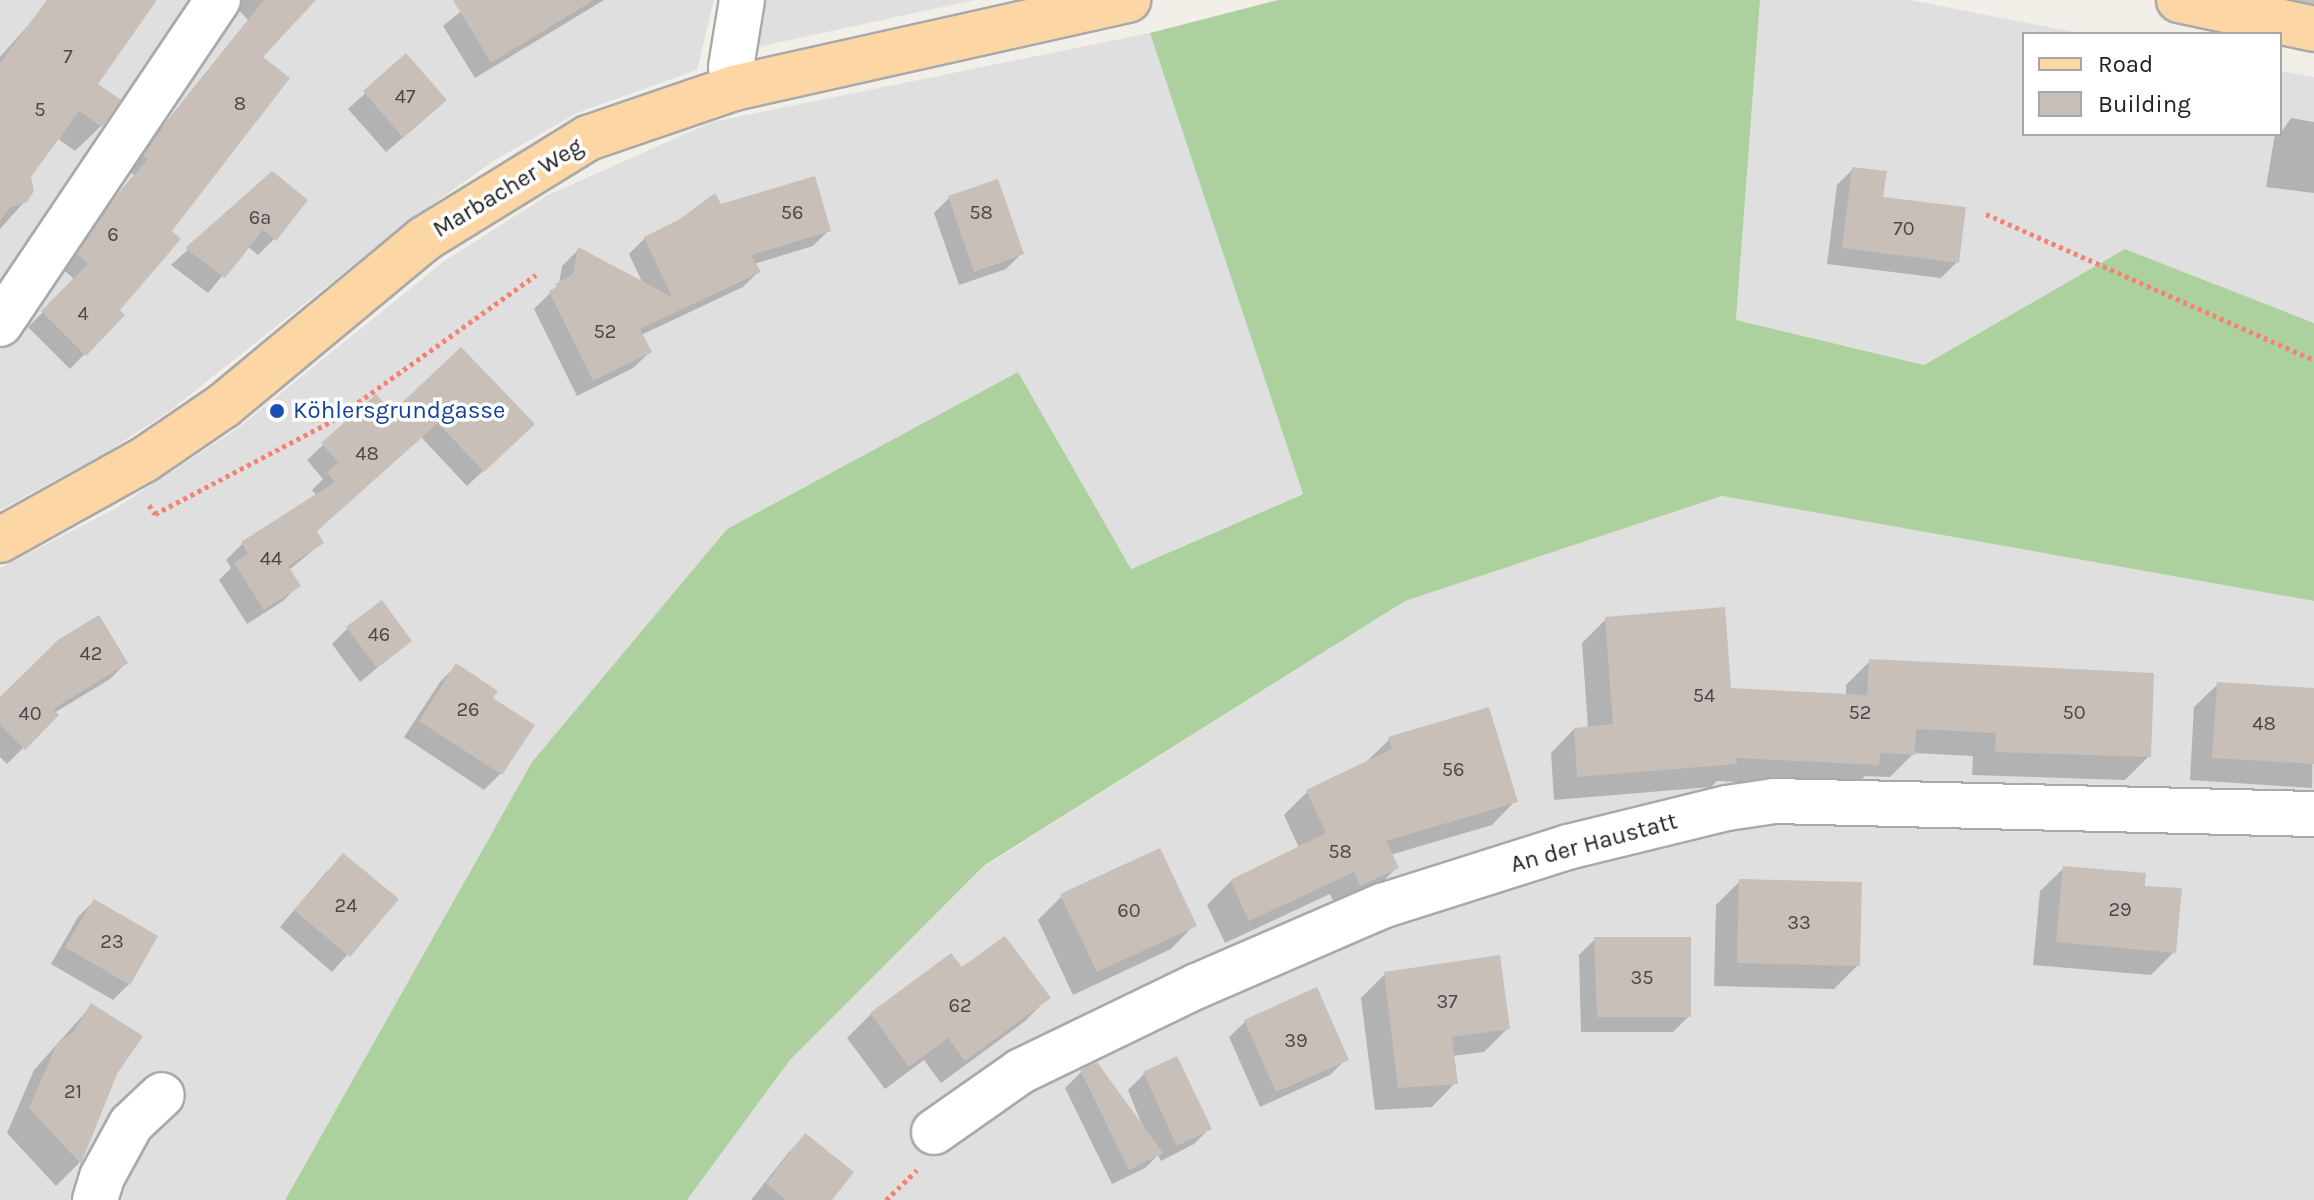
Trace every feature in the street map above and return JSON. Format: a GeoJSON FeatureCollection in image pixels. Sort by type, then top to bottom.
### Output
{"type":"FeatureCollection","features":[{"type":"Feature","properties":{"kind":"main road"},"geometry":{"type":"LineString","coordinates":[[2179,0],[2314,29]]}},
{"type":"Feature","properties":{"kind":"main road","name":"Marbacher Weg"},"geometry":{"type":"LineString","coordinates":[[0,540],[127,470],[223,406],[424,239],[588,138],[734,88],[1113,4]]}},
{"type":"Feature","properties":{"kind":"street"},"geometry":{"type":"LineString","coordinates":[[0,324],[218,0]]}},
{"type":"Feature","properties":{"kind":"street"},"geometry":{"type":"LineString","coordinates":[[734,88],[731,67],[742,0]]}},
{"type":"Feature","properties":{"kind":"street","name":"An der Haustatt"},"geometry":{"type":"LineString","coordinates":[[934,1132],[1021,1071],[1197,986],[1382,906],[1568,847],[1727,808],[1774,801],[2314,814]]}},
{"type":"Feature","properties":{"kind":"street"},"geometry":{"type":"LineString","coordinates":[[95,1200],[102,1177],[131,1124],[162,1095]]}},
{"type":"Feature","properties":{"kind":"path"},"geometry":{"type":"LineString","coordinates":[[1986,214],[2314,360]]}},
{"type":"Feature","properties":{"kind":"path"},"geometry":{"type":"LineString","coordinates":[[127,470],[155,514],[332,421],[536,275]]}},
{"type":"Feature","properties":{"kind":"shaded area"},"geometry":{"type":"Polygon","coordinates":[[[0,0],[714,0],[697,70],[577,113],[495,160],[406,223],[171,410],[107,452],[0,510],[0,0]]]}},
{"type":"Feature","properties":{"kind":"shaded area"},"geometry":{"type":"Polygon","coordinates":[[[761,0],[975,0],[753,48],[761,0]]]}},
{"type":"Feature","properties":{"kind":"shaded area"},"geometry":{"type":"Polygon","coordinates":[[[1760,0],[1910,0],[2074,32],[2022,32],[2022,136],[2282,136],[2282,71],[2314,77],[2314,323],[2125,249],[1924,365],[1736,320],[1760,0]]]}},
{"type":"Feature","properties":{"kind":"shaded area"},"geometry":{"type":"Polygon","coordinates":[[[1150,33],[1304,493],[1131,569],[1017,373],[727,529],[532,762],[285,1200],[0,1200],[0,568],[116,508],[238,428],[443,262],[548,195],[712,122],[1150,33]]]}},
{"type":"Feature","properties":{"kind":"shaded area"},"geometry":{"type":"Polygon","coordinates":[[[1722,496],[2314,601],[2314,1200],[687,1200],[790,1060],[985,866],[1405,601],[1722,496]]]}},
{"type":"Feature","properties":{"kind":"green space"},"geometry":{"type":"Polygon","coordinates":[[[1278,0],[1760,0],[1736,320],[1924,365],[2125,249],[2314,323],[2314,601],[1722,496],[1405,601],[985,865],[790,1060],[687,1200],[285,1200],[532,762],[727,529],[1018,372],[1131,569],[1303,494],[1150,33],[1278,0]]]}},
{"type":"Feature","properties":{"kind":"building"},"geometry":{"type":"Polygon","coordinates":[[[47,0],[157,0],[98,84],[121,100],[102,127],[79,111],[31,177],[34,191],[27,202],[9,208],[0,221],[0,63],[47,0]]]}},
{"type":"Feature","properties":{"kind":"building"},"geometry":{"type":"Polygon","coordinates":[[[264,0],[316,0],[263,57],[290,78],[172,231],[181,239],[120,310],[125,315],[86,356],[41,311],[88,264],[77,254],[116,196],[148,159],[143,156],[161,129],[264,0]]]}},
{"type":"Feature","properties":{"kind":"building"},"geometry":{"type":"Polygon","coordinates":[[[453,0],[594,0],[491,63],[453,0]]]}},
{"type":"Feature","properties":{"kind":"building"},"geometry":{"type":"Polygon","coordinates":[[[406,53],[447,100],[403,138],[363,91],[406,53]]]}},
{"type":"Feature","properties":{"kind":"building"},"geometry":{"type":"Polygon","coordinates":[[[1852,167],[1887,171],[1883,197],[1966,207],[1959,263],[1842,248],[1852,167]]]}},
{"type":"Feature","properties":{"kind":"building"},"geometry":{"type":"Polygon","coordinates":[[[272,171],[308,200],[276,241],[263,230],[225,278],[185,248],[272,171]]]}},
{"type":"Feature","properties":{"kind":"building"},"geometry":{"type":"Polygon","coordinates":[[[815,176],[831,231],[751,255],[761,272],[640,329],[652,352],[593,381],[549,291],[573,274],[578,247],[672,297],[644,237],[680,219],[715,193],[721,204],[815,176]]]}},
{"type":"Feature","properties":{"kind":"building"},"geometry":{"type":"Polygon","coordinates":[[[998,179],[1024,254],[974,272],[948,196],[998,179]]]}},
{"type":"Feature","properties":{"kind":"building"},"geometry":{"type":"Polygon","coordinates":[[[461,347],[535,424],[484,472],[438,423],[317,531],[324,543],[288,566],[301,586],[264,610],[234,563],[248,554],[241,542],[335,482],[327,473],[338,462],[321,443],[376,394],[392,412],[461,347]]]}},
{"type":"Feature","properties":{"kind":"building"},"geometry":{"type":"Polygon","coordinates":[[[382,600],[412,641],[377,668],[346,627],[382,600]]]}},
{"type":"Feature","properties":{"kind":"building"},"geometry":{"type":"Polygon","coordinates":[[[1725,607],[1731,688],[1867,695],[1869,659],[2154,673],[2151,757],[1995,752],[1996,733],[1916,729],[1915,755],[1880,753],[1879,765],[1736,758],[1737,764],[1577,777],[1574,728],[1613,724],[1605,617],[1725,607]]]}},
{"type":"Feature","properties":{"kind":"building"},"geometry":{"type":"Polygon","coordinates":[[[99,615],[128,663],[53,709],[59,715],[25,750],[0,725],[0,697],[58,640],[99,615]]]}},
{"type":"Feature","properties":{"kind":"building"},"geometry":{"type":"Polygon","coordinates":[[[456,663],[498,691],[493,698],[535,725],[502,775],[419,721],[456,663]]]}},
{"type":"Feature","properties":{"kind":"building"},"geometry":{"type":"Polygon","coordinates":[[[2217,682],[2314,688],[2314,764],[2212,758],[2217,682]]]}},
{"type":"Feature","properties":{"kind":"building"},"geometry":{"type":"Polygon","coordinates":[[[1489,707],[1518,802],[1386,841],[1399,868],[1360,886],[1354,872],[1249,921],[1230,880],[1326,833],[1306,790],[1392,749],[1388,737],[1489,707]]]}},
{"type":"Feature","properties":{"kind":"building"},"geometry":{"type":"Polygon","coordinates":[[[1160,848],[1197,926],[1097,972],[1060,894],[1160,848]]]}},
{"type":"Feature","properties":{"kind":"building"},"geometry":{"type":"Polygon","coordinates":[[[343,853],[399,899],[350,957],[294,910],[343,853]]]}},
{"type":"Feature","properties":{"kind":"building"},"geometry":{"type":"Polygon","coordinates":[[[2063,866],[2146,873],[2145,886],[2182,888],[2176,953],[2056,942],[2063,866]]]}},
{"type":"Feature","properties":{"kind":"building"},"geometry":{"type":"Polygon","coordinates":[[[1739,879],[1862,882],[1860,966],[1737,963],[1739,879]]]}},
{"type":"Feature","properties":{"kind":"building"},"geometry":{"type":"Polygon","coordinates":[[[94,899],[158,936],[130,985],[65,947],[94,899]]]}},
{"type":"Feature","properties":{"kind":"building"},"geometry":{"type":"Polygon","coordinates":[[[1005,936],[1051,998],[965,1061],[948,1038],[909,1067],[870,1013],[951,953],[962,967],[1005,936]]]}},
{"type":"Feature","properties":{"kind":"building"},"geometry":{"type":"Polygon","coordinates":[[[1594,937],[1691,937],[1691,1017],[1597,1017],[1594,937]]]}},
{"type":"Feature","properties":{"kind":"building"},"geometry":{"type":"Polygon","coordinates":[[[1500,955],[1510,1029],[1452,1037],[1458,1084],[1398,1088],[1384,972],[1500,955]]]}},
{"type":"Feature","properties":{"kind":"building"},"geometry":{"type":"Polygon","coordinates":[[[1317,987],[1349,1060],[1276,1092],[1244,1020],[1317,987]]]}},
{"type":"Feature","properties":{"kind":"building"},"geometry":{"type":"Polygon","coordinates":[[[91,1003],[143,1036],[117,1074],[81,1164],[29,1108],[57,1044],[74,1031],[91,1003]]]}},
{"type":"Feature","properties":{"kind":"building"},"geometry":{"type":"Polygon","coordinates":[[[1177,1056],[1212,1129],[1177,1146],[1143,1072],[1177,1056]]]}},
{"type":"Feature","properties":{"kind":"building"},"geometry":{"type":"Polygon","coordinates":[[[1097,1062],[1163,1153],[1129,1170],[1080,1070],[1097,1062]]]}},
{"type":"Feature","properties":{"kind":"building"},"geometry":{"type":"Polygon","coordinates":[[[805,1133],[854,1172],[832,1200],[786,1200],[766,1183],[805,1133]]]}},
{"type":"Feature","properties":{"kind":"place","name":"Köhlersgrundgasse"},"geometry":{"type":"Point","coordinates":[277,411]}}]}
